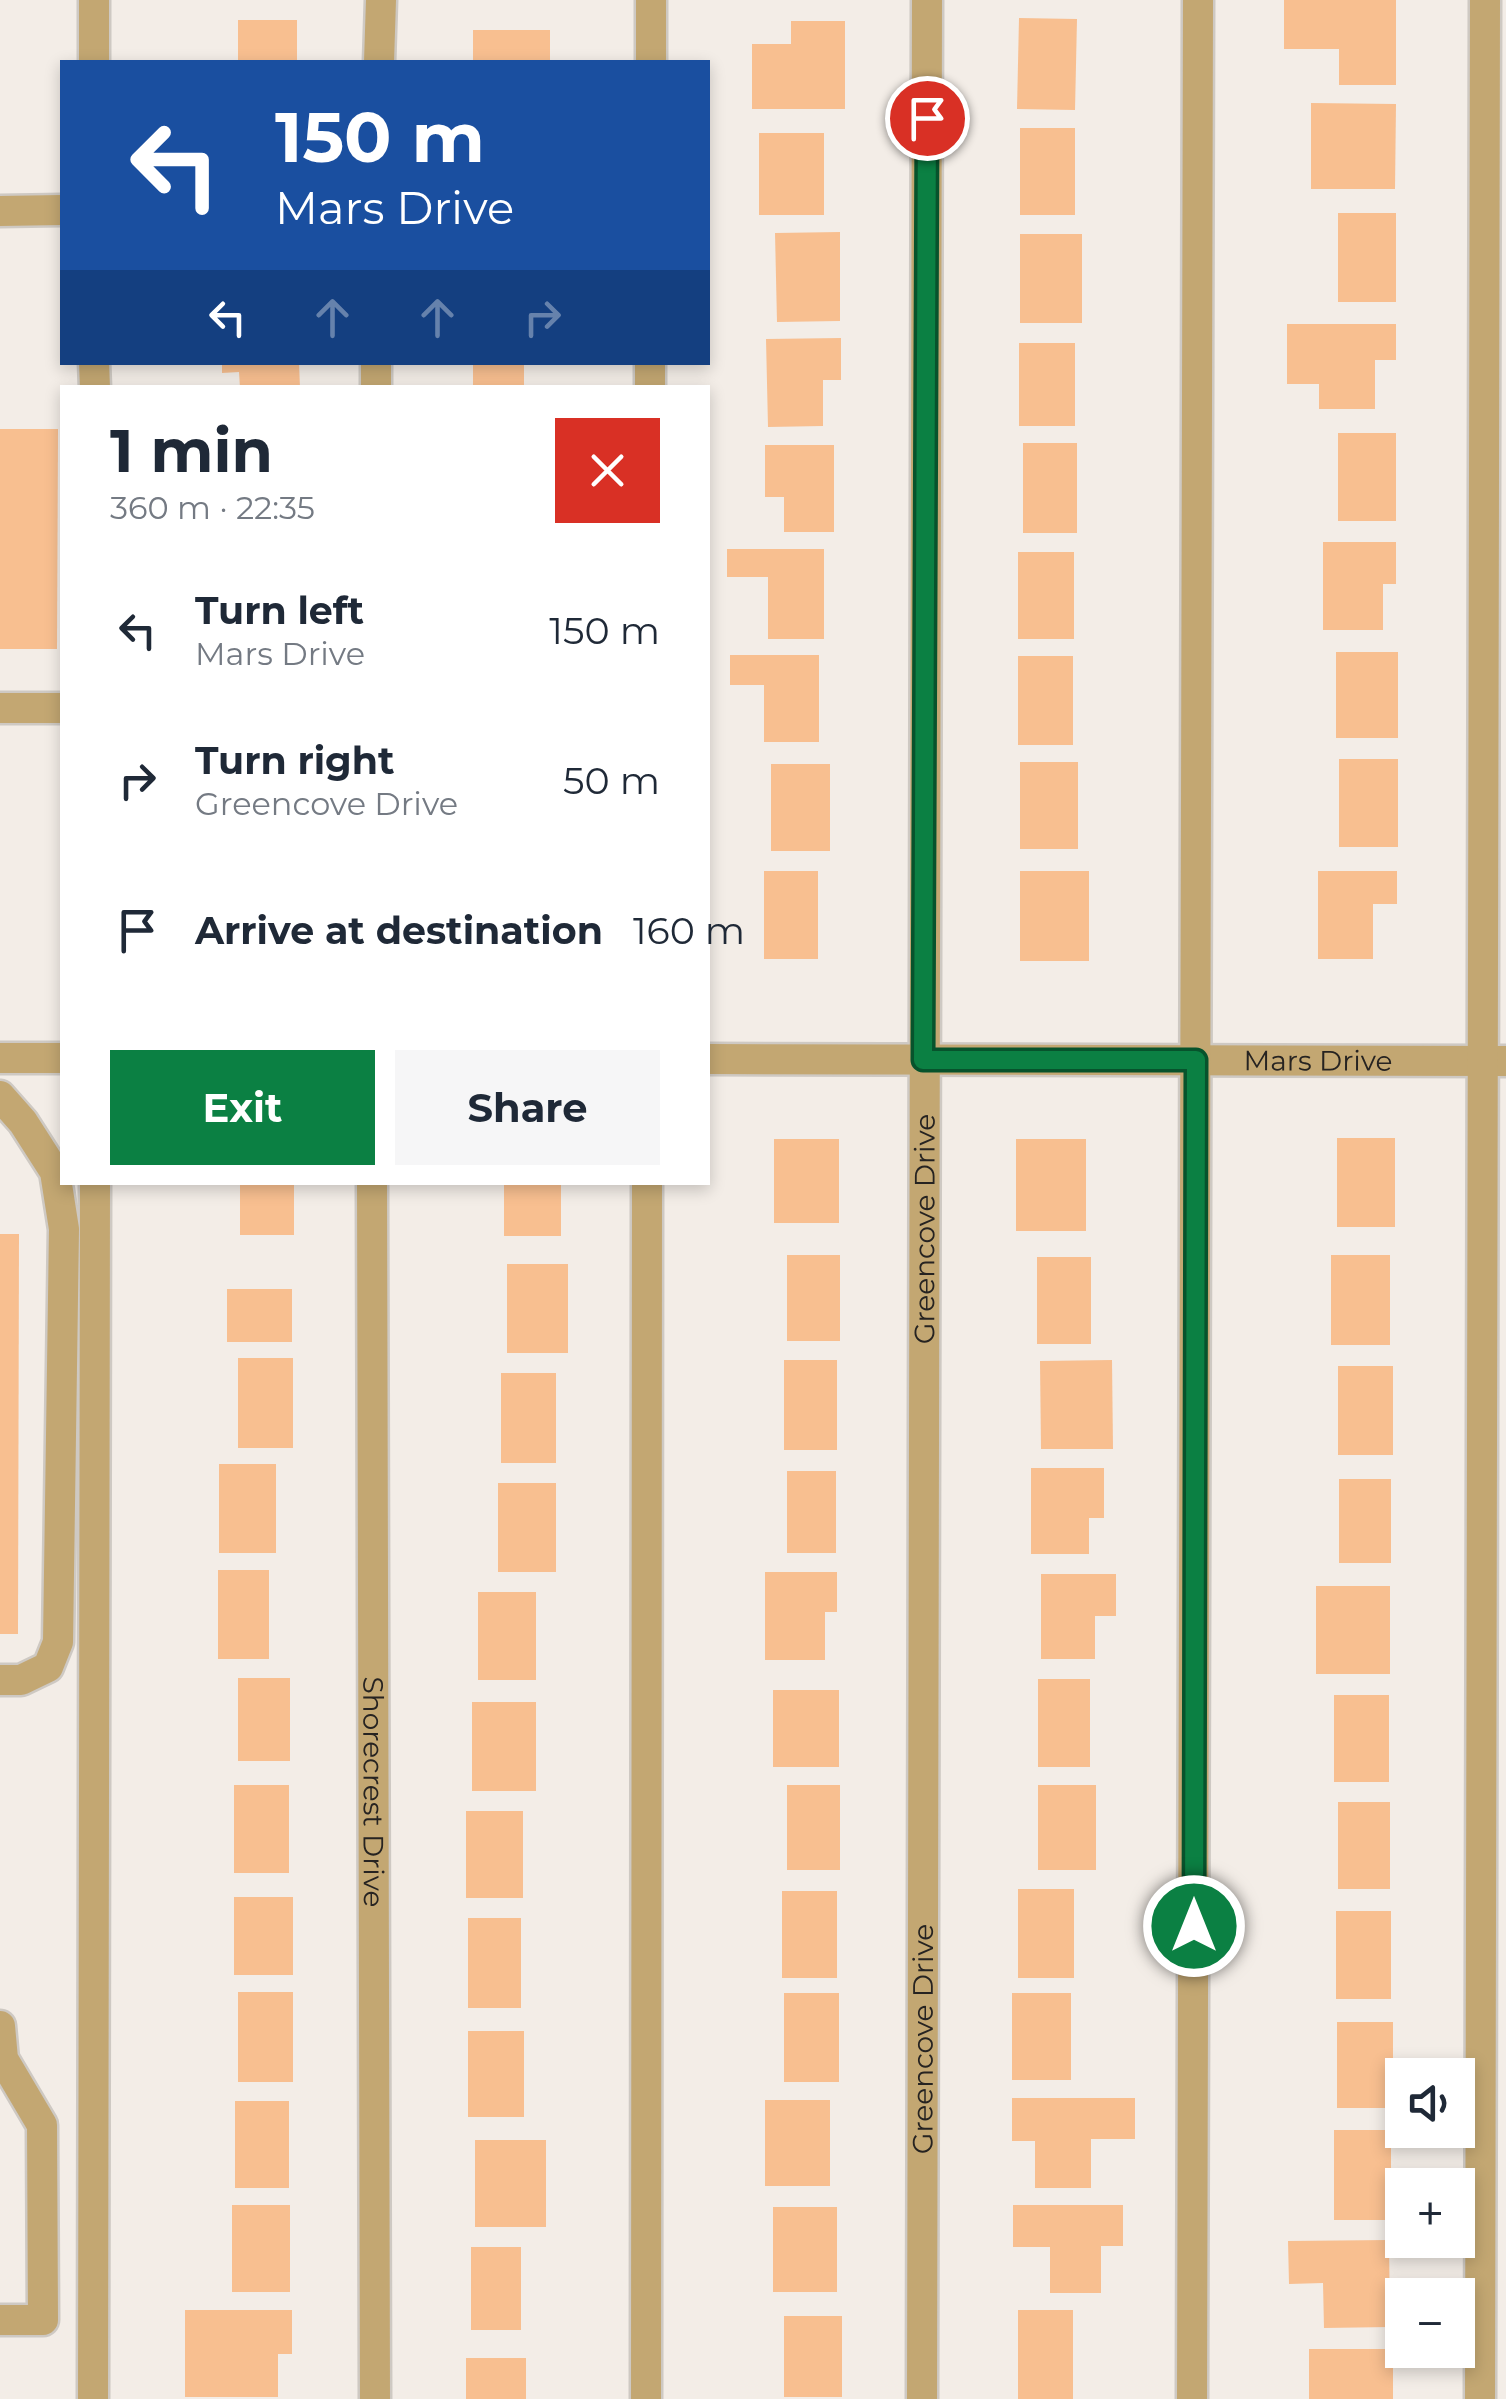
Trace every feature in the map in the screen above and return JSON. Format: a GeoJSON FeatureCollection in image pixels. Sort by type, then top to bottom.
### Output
{"type":"FeatureCollection","features":[{"type":"Feature","properties":{"kind":"street"},"geometry":{"type":"LineString","coordinates":[[94,0],[94,60]]}},
{"type":"Feature","properties":{"kind":"street"},"geometry":{"type":"LineString","coordinates":[[379,60],[381,0]]}},
{"type":"Feature","properties":{"kind":"street"},"geometry":{"type":"LineString","coordinates":[[651,60],[652,0]]}},
{"type":"Feature","properties":{"kind":"street","name":"Greencove Drive"},"geometry":{"type":"LineString","coordinates":[[922,2399],[927,0]]}},
{"type":"Feature","properties":{"kind":"street"},"geometry":{"type":"LineString","coordinates":[[1192,2399],[1198,0]]}},
{"type":"Feature","properties":{"kind":"street"},"geometry":{"type":"LineString","coordinates":[[1480,2399],[1495,754],[1496,180],[1485,0]]}},
{"type":"Feature","properties":{"kind":"street"},"geometry":{"type":"LineString","coordinates":[[0,211],[60,210]]}},
{"type":"Feature","properties":{"kind":"street"},"geometry":{"type":"LineString","coordinates":[[0,708],[60,708]]}},
{"type":"Feature","properties":{"kind":"street"},"geometry":{"type":"LineString","coordinates":[[0,1058],[60,1058]]}},
{"type":"Feature","properties":{"kind":"street","name":"Mars Drive"},"geometry":{"type":"LineString","coordinates":[[710,1060],[1494,1060]]}},
{"type":"Feature","properties":{"kind":"street"},"geometry":{"type":"LineString","coordinates":[[0,1096],[23,1122],[55,1172],[64,1229],[58,1642],[48,1667],[21,1680],[0,1680]]}},
{"type":"Feature","properties":{"kind":"street"},"geometry":{"type":"LineString","coordinates":[[93,2399],[96,1185]]}},
{"type":"Feature","properties":{"kind":"street","name":"Shorecrest Drive"},"geometry":{"type":"LineString","coordinates":[[372,1185],[375,2399]]}},
{"type":"Feature","properties":{"kind":"street"},"geometry":{"type":"LineString","coordinates":[[646,2399],[647,1185]]}},
{"type":"Feature","properties":{"kind":"street"},"geometry":{"type":"LineString","coordinates":[[0,2026],[4,2059],[42,2125],[42,2320],[0,2320]]}},
{"type":"Feature","properties":{"kind":"building"},"geometry":{"type":"Polygon","coordinates":[[[1284,0],[1396,0],[1396,85],[1339,85],[1339,49],[1284,49],[1284,0]]]}},
{"type":"Feature","properties":{"kind":"building"},"geometry":{"type":"Polygon","coordinates":[[[1019,18],[1077,19],[1075,110],[1017,109],[1019,18]]]}},
{"type":"Feature","properties":{"kind":"building"},"geometry":{"type":"Polygon","coordinates":[[[238,20],[297,20],[297,60],[238,60],[238,20]]]}},
{"type":"Feature","properties":{"kind":"building"},"geometry":{"type":"Polygon","coordinates":[[[791,21],[845,21],[845,109],[752,109],[752,44],[791,44],[791,21]]]}},
{"type":"Feature","properties":{"kind":"building"},"geometry":{"type":"Polygon","coordinates":[[[473,30],[550,30],[550,60],[473,60],[473,30]]]}},
{"type":"Feature","properties":{"kind":"building"},"geometry":{"type":"Polygon","coordinates":[[[1311,103],[1396,104],[1395,189],[1311,189],[1311,103]]]}},
{"type":"Feature","properties":{"kind":"building"},"geometry":{"type":"Polygon","coordinates":[[[1020,128],[1075,128],[1075,215],[1020,215],[1020,128]]]}},
{"type":"Feature","properties":{"kind":"building"},"geometry":{"type":"Polygon","coordinates":[[[759,133],[824,133],[824,215],[759,215],[759,133]]]}},
{"type":"Feature","properties":{"kind":"building"},"geometry":{"type":"Polygon","coordinates":[[[1338,213],[1396,213],[1396,302],[1338,302],[1338,213]]]}},
{"type":"Feature","properties":{"kind":"building"},"geometry":{"type":"Polygon","coordinates":[[[840,232],[840,321],[777,322],[775,233],[840,232]]]}},
{"type":"Feature","properties":{"kind":"building"},"geometry":{"type":"Polygon","coordinates":[[[1020,234],[1082,234],[1082,323],[1020,323],[1020,234]]]}},
{"type":"Feature","properties":{"kind":"building"},"geometry":{"type":"Polygon","coordinates":[[[1287,324],[1396,324],[1396,360],[1375,360],[1375,409],[1319,409],[1319,384],[1287,384],[1287,324]]]}},
{"type":"Feature","properties":{"kind":"building"},"geometry":{"type":"Polygon","coordinates":[[[841,338],[841,380],[823,380],[823,426],[768,427],[766,339],[841,338]]]}},
{"type":"Feature","properties":{"kind":"building"},"geometry":{"type":"Polygon","coordinates":[[[1019,343],[1075,343],[1075,426],[1019,426],[1019,343]]]}},
{"type":"Feature","properties":{"kind":"building"},"geometry":{"type":"Polygon","coordinates":[[[222,365],[299,365],[300,385],[240,385],[239,372],[222,373],[222,365]]]}},
{"type":"Feature","properties":{"kind":"building"},"geometry":{"type":"Polygon","coordinates":[[[473,365],[524,365],[524,385],[473,385],[473,365]]]}},
{"type":"Feature","properties":{"kind":"building"},"geometry":{"type":"Polygon","coordinates":[[[0,429],[58,429],[57,649],[0,649],[0,429]]]}},
{"type":"Feature","properties":{"kind":"building"},"geometry":{"type":"Polygon","coordinates":[[[1338,433],[1396,433],[1396,521],[1338,521],[1338,433]]]}},
{"type":"Feature","properties":{"kind":"building"},"geometry":{"type":"Polygon","coordinates":[[[1023,443],[1077,443],[1077,533],[1023,533],[1023,443]]]}},
{"type":"Feature","properties":{"kind":"building"},"geometry":{"type":"Polygon","coordinates":[[[765,445],[834,445],[834,532],[784,532],[784,497],[765,497],[765,445]]]}},
{"type":"Feature","properties":{"kind":"building"},"geometry":{"type":"Polygon","coordinates":[[[1323,542],[1396,542],[1396,584],[1383,584],[1383,630],[1323,630],[1323,542]]]}},
{"type":"Feature","properties":{"kind":"building"},"geometry":{"type":"Polygon","coordinates":[[[727,549],[824,549],[824,639],[768,639],[768,577],[727,577],[727,549]]]}},
{"type":"Feature","properties":{"kind":"building"},"geometry":{"type":"Polygon","coordinates":[[[1018,552],[1074,552],[1074,639],[1018,639],[1018,552]]]}},
{"type":"Feature","properties":{"kind":"building"},"geometry":{"type":"Polygon","coordinates":[[[1336,652],[1398,652],[1398,738],[1336,738],[1336,652]]]}},
{"type":"Feature","properties":{"kind":"building"},"geometry":{"type":"Polygon","coordinates":[[[730,655],[819,655],[819,742],[764,742],[764,685],[730,685],[730,655]]]}},
{"type":"Feature","properties":{"kind":"building"},"geometry":{"type":"Polygon","coordinates":[[[1018,656],[1073,656],[1073,745],[1018,745],[1018,656]]]}},
{"type":"Feature","properties":{"kind":"building"},"geometry":{"type":"Polygon","coordinates":[[[1339,759],[1398,759],[1398,847],[1339,847],[1339,759]]]}},
{"type":"Feature","properties":{"kind":"building"},"geometry":{"type":"Polygon","coordinates":[[[1020,762],[1078,762],[1078,849],[1020,849],[1020,762]]]}},
{"type":"Feature","properties":{"kind":"building"},"geometry":{"type":"Polygon","coordinates":[[[771,764],[830,764],[830,851],[771,851],[771,764]]]}},
{"type":"Feature","properties":{"kind":"building"},"geometry":{"type":"Polygon","coordinates":[[[764,871],[818,871],[818,959],[764,959],[764,871]]]}},
{"type":"Feature","properties":{"kind":"building"},"geometry":{"type":"Polygon","coordinates":[[[1020,871],[1089,871],[1089,961],[1020,961],[1020,871]]]}},
{"type":"Feature","properties":{"kind":"building"},"geometry":{"type":"Polygon","coordinates":[[[1318,871],[1397,871],[1397,904],[1373,904],[1373,959],[1318,959],[1318,871]]]}},
{"type":"Feature","properties":{"kind":"building"},"geometry":{"type":"Polygon","coordinates":[[[1337,1138],[1395,1138],[1395,1227],[1337,1227],[1337,1138]]]}},
{"type":"Feature","properties":{"kind":"building"},"geometry":{"type":"Polygon","coordinates":[[[774,1139],[839,1139],[839,1223],[774,1223],[774,1139]]]}},
{"type":"Feature","properties":{"kind":"building"},"geometry":{"type":"Polygon","coordinates":[[[1016,1139],[1086,1139],[1086,1231],[1016,1231],[1016,1139]]]}},
{"type":"Feature","properties":{"kind":"building"},"geometry":{"type":"Polygon","coordinates":[[[240,1185],[294,1185],[294,1235],[240,1235],[240,1185]]]}},
{"type":"Feature","properties":{"kind":"building"},"geometry":{"type":"Polygon","coordinates":[[[504,1185],[561,1185],[561,1236],[504,1236],[504,1185]]]}},
{"type":"Feature","properties":{"kind":"building"},"geometry":{"type":"Polygon","coordinates":[[[0,1234],[19,1234],[18,1634],[0,1634],[0,1234]]]}},
{"type":"Feature","properties":{"kind":"building"},"geometry":{"type":"Polygon","coordinates":[[[787,1255],[840,1255],[840,1341],[787,1341],[787,1255]]]}},
{"type":"Feature","properties":{"kind":"building"},"geometry":{"type":"Polygon","coordinates":[[[1331,1255],[1390,1255],[1390,1345],[1331,1345],[1331,1255]]]}},
{"type":"Feature","properties":{"kind":"building"},"geometry":{"type":"Polygon","coordinates":[[[1037,1257],[1091,1257],[1091,1344],[1037,1344],[1037,1257]]]}},
{"type":"Feature","properties":{"kind":"building"},"geometry":{"type":"Polygon","coordinates":[[[507,1264],[568,1264],[568,1353],[507,1353],[507,1264]]]}},
{"type":"Feature","properties":{"kind":"building"},"geometry":{"type":"Polygon","coordinates":[[[227,1289],[292,1289],[292,1342],[227,1342],[227,1289]]]}},
{"type":"Feature","properties":{"kind":"building"},"geometry":{"type":"Polygon","coordinates":[[[238,1358],[293,1358],[293,1448],[238,1448],[238,1358]]]}},
{"type":"Feature","properties":{"kind":"building"},"geometry":{"type":"Polygon","coordinates":[[[784,1360],[837,1360],[837,1450],[784,1450],[784,1360]]]}},
{"type":"Feature","properties":{"kind":"building"},"geometry":{"type":"Polygon","coordinates":[[[1112,1360],[1113,1449],[1041,1449],[1040,1361],[1112,1360]]]}},
{"type":"Feature","properties":{"kind":"building"},"geometry":{"type":"Polygon","coordinates":[[[1338,1366],[1393,1366],[1393,1455],[1338,1455],[1338,1366]]]}},
{"type":"Feature","properties":{"kind":"building"},"geometry":{"type":"Polygon","coordinates":[[[501,1373],[556,1373],[556,1463],[501,1463],[501,1373]]]}},
{"type":"Feature","properties":{"kind":"building"},"geometry":{"type":"Polygon","coordinates":[[[219,1464],[276,1464],[276,1553],[219,1553],[219,1464]]]}},
{"type":"Feature","properties":{"kind":"building"},"geometry":{"type":"Polygon","coordinates":[[[1031,1468],[1104,1468],[1104,1518],[1089,1518],[1089,1554],[1031,1554],[1031,1468]]]}},
{"type":"Feature","properties":{"kind":"building"},"geometry":{"type":"Polygon","coordinates":[[[787,1471],[836,1471],[836,1553],[787,1553],[787,1471]]]}},
{"type":"Feature","properties":{"kind":"building"},"geometry":{"type":"Polygon","coordinates":[[[1339,1479],[1391,1479],[1391,1563],[1339,1563],[1339,1479]]]}},
{"type":"Feature","properties":{"kind":"building"},"geometry":{"type":"Polygon","coordinates":[[[498,1483],[556,1483],[556,1572],[498,1572],[498,1483]]]}},
{"type":"Feature","properties":{"kind":"building"},"geometry":{"type":"Polygon","coordinates":[[[218,1570],[269,1570],[269,1659],[218,1659],[218,1570]]]}},
{"type":"Feature","properties":{"kind":"building"},"geometry":{"type":"Polygon","coordinates":[[[765,1572],[837,1572],[837,1612],[825,1612],[825,1660],[765,1660],[765,1572]]]}},
{"type":"Feature","properties":{"kind":"building"},"geometry":{"type":"Polygon","coordinates":[[[1041,1574],[1116,1574],[1116,1616],[1095,1616],[1095,1659],[1041,1659],[1041,1574]]]}},
{"type":"Feature","properties":{"kind":"building"},"geometry":{"type":"Polygon","coordinates":[[[1316,1586],[1390,1586],[1390,1674],[1316,1674],[1316,1586]]]}},
{"type":"Feature","properties":{"kind":"building"},"geometry":{"type":"Polygon","coordinates":[[[478,1592],[536,1592],[536,1680],[478,1680],[478,1592]]]}},
{"type":"Feature","properties":{"kind":"building"},"geometry":{"type":"Polygon","coordinates":[[[238,1678],[290,1678],[290,1761],[238,1761],[238,1678]]]}},
{"type":"Feature","properties":{"kind":"building"},"geometry":{"type":"Polygon","coordinates":[[[1038,1679],[1090,1679],[1090,1767],[1038,1767],[1038,1679]]]}},
{"type":"Feature","properties":{"kind":"building"},"geometry":{"type":"Polygon","coordinates":[[[773,1690],[839,1690],[839,1767],[773,1767],[773,1690]]]}},
{"type":"Feature","properties":{"kind":"building"},"geometry":{"type":"Polygon","coordinates":[[[1334,1695],[1389,1695],[1389,1782],[1334,1782],[1334,1695]]]}},
{"type":"Feature","properties":{"kind":"building"},"geometry":{"type":"Polygon","coordinates":[[[472,1702],[536,1702],[536,1791],[472,1791],[472,1702]]]}},
{"type":"Feature","properties":{"kind":"building"},"geometry":{"type":"Polygon","coordinates":[[[234,1785],[289,1785],[289,1873],[234,1873],[234,1785]]]}},
{"type":"Feature","properties":{"kind":"building"},"geometry":{"type":"Polygon","coordinates":[[[787,1785],[840,1785],[840,1870],[787,1870],[787,1785]]]}},
{"type":"Feature","properties":{"kind":"building"},"geometry":{"type":"Polygon","coordinates":[[[1038,1785],[1096,1785],[1096,1870],[1038,1870],[1038,1785]]]}},
{"type":"Feature","properties":{"kind":"building"},"geometry":{"type":"Polygon","coordinates":[[[1338,1802],[1390,1802],[1390,1889],[1338,1889],[1338,1802]]]}},
{"type":"Feature","properties":{"kind":"building"},"geometry":{"type":"Polygon","coordinates":[[[466,1811],[523,1811],[523,1898],[466,1898],[466,1811]]]}},
{"type":"Feature","properties":{"kind":"building"},"geometry":{"type":"Polygon","coordinates":[[[1018,1889],[1074,1889],[1074,1978],[1018,1978],[1018,1889]]]}},
{"type":"Feature","properties":{"kind":"building"},"geometry":{"type":"Polygon","coordinates":[[[782,1891],[837,1891],[837,1978],[782,1978],[782,1891]]]}},
{"type":"Feature","properties":{"kind":"building"},"geometry":{"type":"Polygon","coordinates":[[[234,1897],[293,1897],[293,1975],[234,1975],[234,1897]]]}},
{"type":"Feature","properties":{"kind":"building"},"geometry":{"type":"Polygon","coordinates":[[[1336,1911],[1391,1911],[1391,1999],[1336,1999],[1336,1911]]]}},
{"type":"Feature","properties":{"kind":"building"},"geometry":{"type":"Polygon","coordinates":[[[468,1918],[521,1918],[521,2008],[468,2008],[468,1918]]]}},
{"type":"Feature","properties":{"kind":"building"},"geometry":{"type":"Polygon","coordinates":[[[238,1992],[293,1992],[293,2082],[238,2082],[238,1992]]]}},
{"type":"Feature","properties":{"kind":"building"},"geometry":{"type":"Polygon","coordinates":[[[784,1993],[839,1993],[839,2082],[784,2082],[784,1993]]]}},
{"type":"Feature","properties":{"kind":"building"},"geometry":{"type":"Polygon","coordinates":[[[1012,1993],[1071,1993],[1071,2080],[1012,2080],[1012,1993]]]}},
{"type":"Feature","properties":{"kind":"building"},"geometry":{"type":"Polygon","coordinates":[[[1337,2022],[1393,2022],[1393,2058],[1385,2058],[1385,2108],[1337,2108],[1337,2022]]]}},
{"type":"Feature","properties":{"kind":"building"},"geometry":{"type":"Polygon","coordinates":[[[468,2031],[524,2031],[524,2117],[468,2117],[468,2031]]]}},
{"type":"Feature","properties":{"kind":"building"},"geometry":{"type":"Polygon","coordinates":[[[1012,2098],[1135,2098],[1135,2139],[1091,2139],[1091,2188],[1035,2188],[1035,2141],[1012,2141],[1012,2098]]]}},
{"type":"Feature","properties":{"kind":"building"},"geometry":{"type":"Polygon","coordinates":[[[765,2100],[830,2100],[830,2186],[765,2186],[765,2100]]]}},
{"type":"Feature","properties":{"kind":"building"},"geometry":{"type":"Polygon","coordinates":[[[235,2101],[289,2101],[289,2188],[235,2188],[235,2101]]]}},
{"type":"Feature","properties":{"kind":"building"},"geometry":{"type":"Polygon","coordinates":[[[1334,2130],[1385,2130],[1385,2148],[1391,2148],[1391,2168],[1385,2168],[1385,2220],[1334,2220],[1334,2130]]]}},
{"type":"Feature","properties":{"kind":"building"},"geometry":{"type":"Polygon","coordinates":[[[475,2140],[546,2140],[546,2227],[475,2227],[475,2140]]]}},
{"type":"Feature","properties":{"kind":"building"},"geometry":{"type":"Polygon","coordinates":[[[232,2205],[290,2205],[290,2292],[232,2292],[232,2205]]]}},
{"type":"Feature","properties":{"kind":"building"},"geometry":{"type":"Polygon","coordinates":[[[1013,2205],[1123,2205],[1123,2246],[1101,2246],[1101,2293],[1050,2293],[1050,2247],[1013,2247],[1013,2205]]]}},
{"type":"Feature","properties":{"kind":"building"},"geometry":{"type":"Polygon","coordinates":[[[773,2207],[837,2207],[837,2292],[773,2292],[773,2207]]]}},
{"type":"Feature","properties":{"kind":"building"},"geometry":{"type":"Polygon","coordinates":[[[1385,2240],[1389,2278],[1385,2278],[1385,2327],[1324,2328],[1323,2283],[1289,2284],[1288,2241],[1385,2240]]]}},
{"type":"Feature","properties":{"kind":"building"},"geometry":{"type":"Polygon","coordinates":[[[471,2247],[521,2247],[521,2330],[471,2330],[471,2247]]]}},
{"type":"Feature","properties":{"kind":"building"},"geometry":{"type":"Polygon","coordinates":[[[185,2310],[292,2310],[292,2354],[278,2354],[278,2397],[185,2397],[185,2310]]]}},
{"type":"Feature","properties":{"kind":"building"},"geometry":{"type":"Polygon","coordinates":[[[1018,2310],[1073,2310],[1073,2399],[1018,2399],[1018,2310]]]}},
{"type":"Feature","properties":{"kind":"building"},"geometry":{"type":"Polygon","coordinates":[[[784,2316],[842,2316],[842,2397],[784,2397],[784,2316]]]}},
{"type":"Feature","properties":{"kind":"building"},"geometry":{"type":"Polygon","coordinates":[[[1309,2349],[1385,2349],[1385,2368],[1393,2368],[1393,2399],[1309,2399],[1309,2349]]]}},
{"type":"Feature","properties":{"kind":"building"},"geometry":{"type":"Polygon","coordinates":[[[466,2358],[526,2358],[526,2399],[466,2399],[466,2358]]]}},
{"type":"Feature","properties":{"kind":"route"},"geometry":{"type":"LineString","coordinates":[[927,118],[923,1060],[1196,1060],[1194,1926]]}}]}
